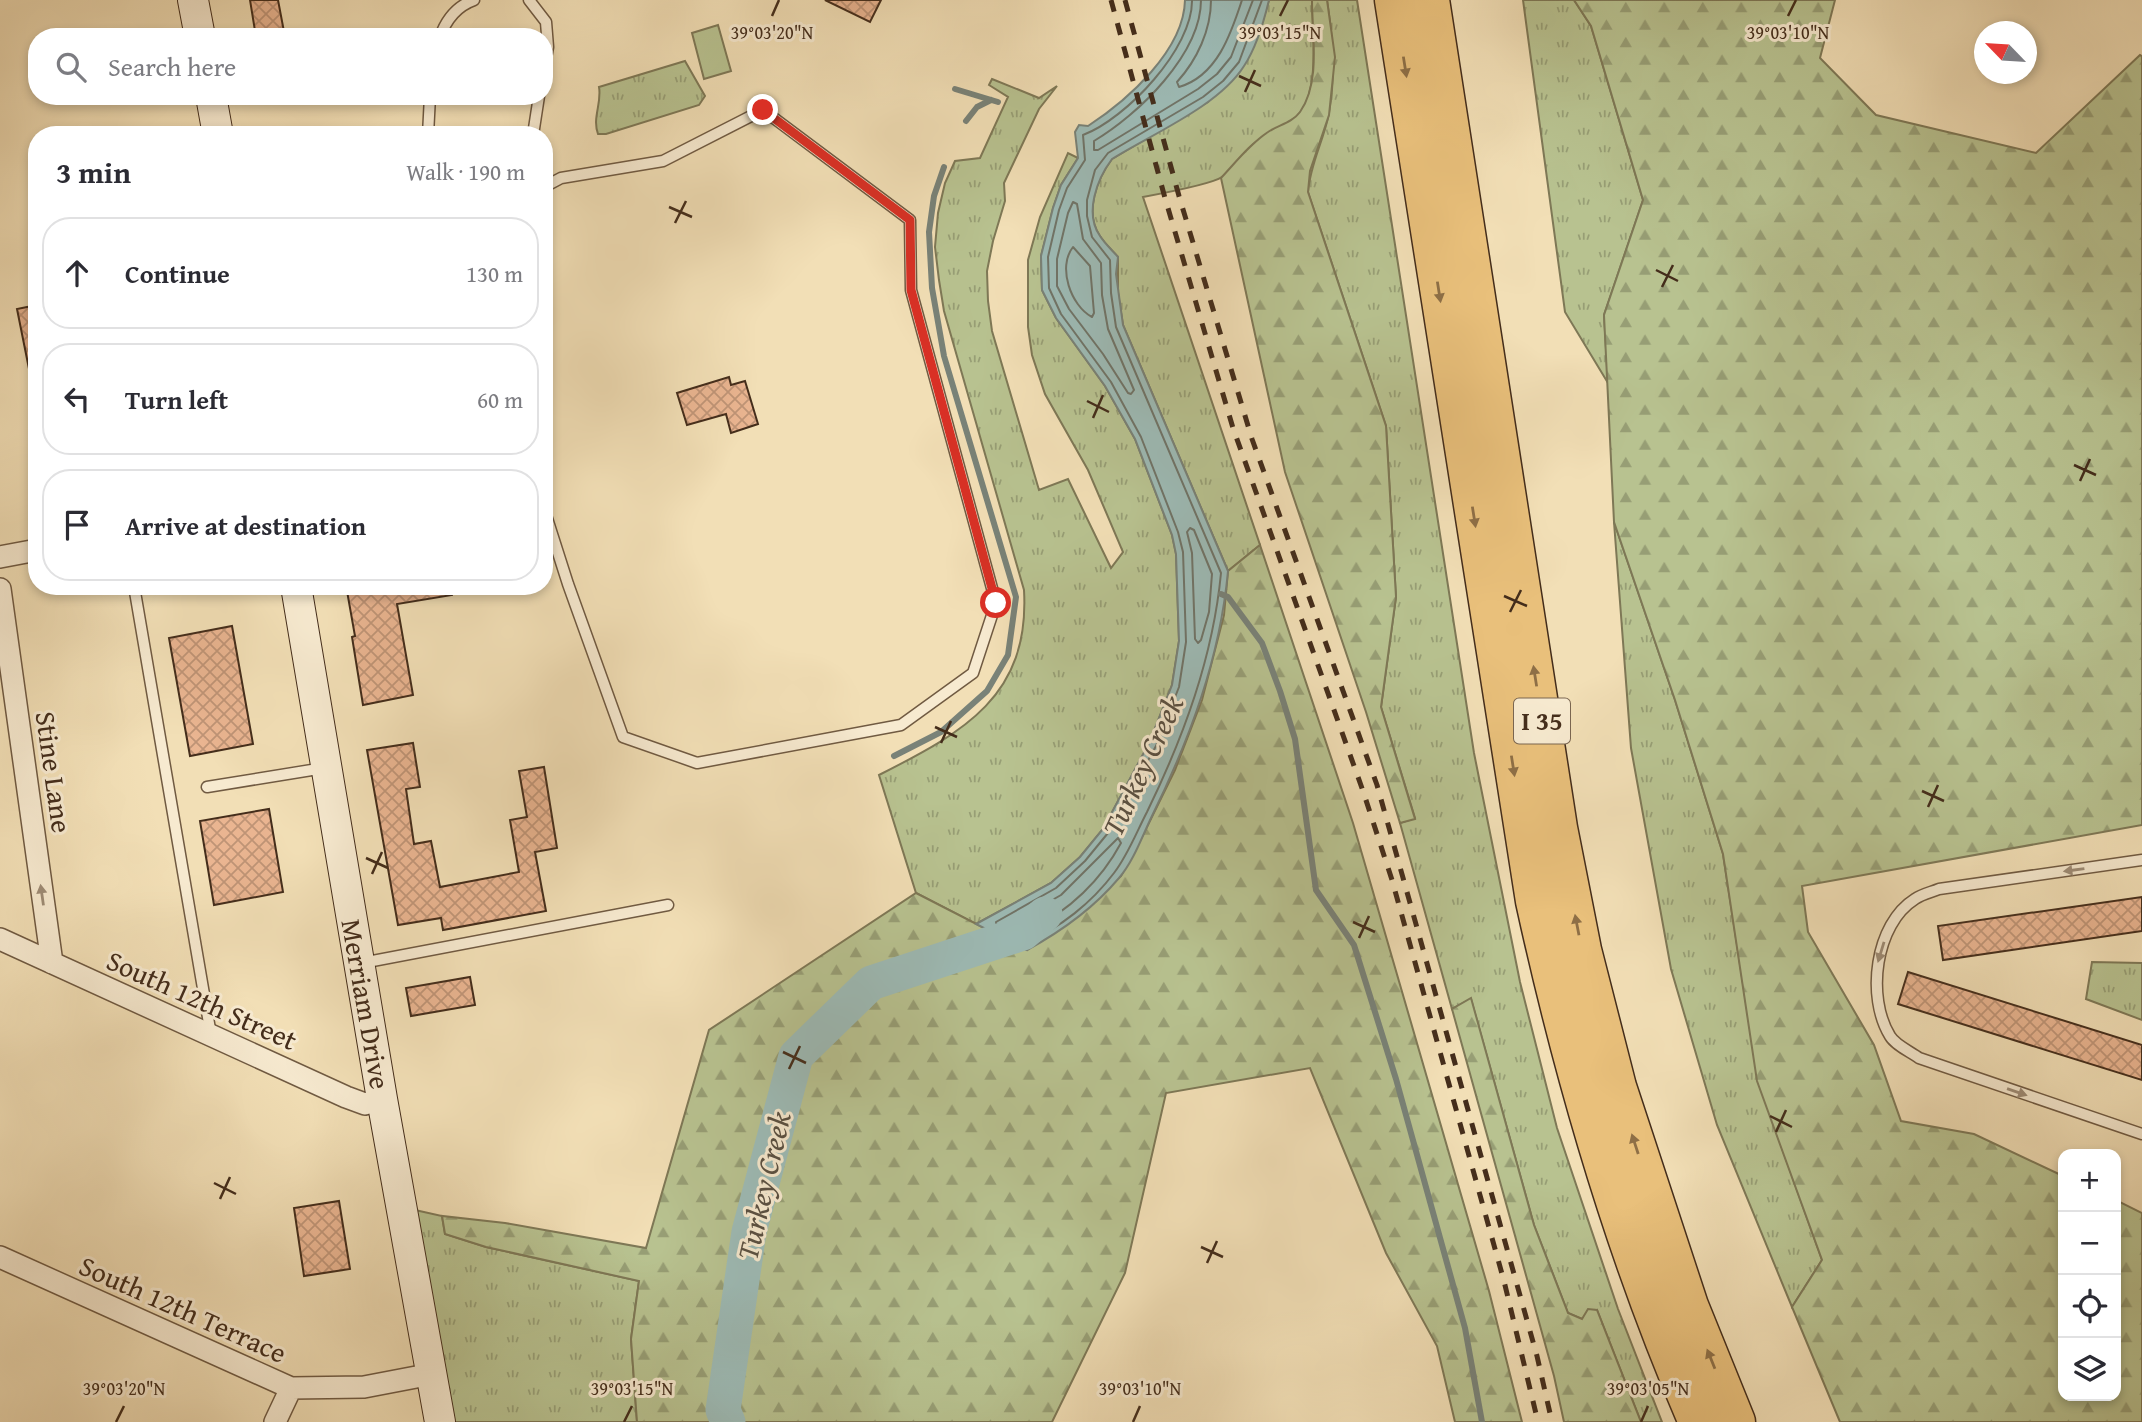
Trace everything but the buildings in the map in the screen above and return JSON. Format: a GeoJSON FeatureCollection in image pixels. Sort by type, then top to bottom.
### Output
{"type":"FeatureCollection","features":[{"type":"Feature","properties":{"kind":"highway","name":"I 35"},"geometry":{"type":"LineString","coordinates":[[1394,0],[1535,901],[1554,990],[1599,1153],[1651,1307],[1698,1422]]}},
{"type":"Feature","properties":{"kind":"highway","name":"I 35"},"geometry":{"type":"LineString","coordinates":[[1430,0],[1556,814],[1582,950],[1617,1087],[1653,1199],[1689,1306],[1736,1422]]}},
{"type":"Feature","properties":{"kind":"main road"},"geometry":{"type":"LineString","coordinates":[[193,0],[198,28]]}},
{"type":"Feature","properties":{"kind":"main road"},"geometry":{"type":"LineString","coordinates":[[213,105],[216,126]]}},
{"type":"Feature","properties":{"kind":"main road","name":"Merriam Drive"},"geometry":{"type":"LineString","coordinates":[[298,595],[382,1099],[440,1422]]}},
{"type":"Feature","properties":{"kind":"street"},"geometry":{"type":"LineString","coordinates":[[0,557],[28,552]]}},
{"type":"Feature","properties":{"kind":"street","name":"Stine Lane"},"geometry":{"type":"LineString","coordinates":[[0,589],[52,963]]}},
{"type":"Feature","properties":{"kind":"street","name":"South 12th Street"},"geometry":{"type":"LineString","coordinates":[[0,939],[346,1097],[365,1104],[382,1099]]}},
{"type":"Feature","properties":{"kind":"street","name":"South 12th Terrace"},"geometry":{"type":"LineString","coordinates":[[0,1257],[291,1388],[364,1387],[432,1374]]}},
{"type":"Feature","properties":{"kind":"street"},"geometry":{"type":"LineString","coordinates":[[275,1422],[291,1388]]}},
{"type":"Feature","properties":{"kind":"lane"},"geometry":{"type":"LineString","coordinates":[[443,28],[445,22],[464,3],[474,0]]}},
{"type":"Feature","properties":{"kind":"lane"},"geometry":{"type":"LineString","coordinates":[[529,0],[546,22],[546,28]]}},
{"type":"Feature","properties":{"kind":"lane"},"geometry":{"type":"LineString","coordinates":[[428,126],[430,105]]}},
{"type":"Feature","properties":{"kind":"lane"},"geometry":{"type":"LineString","coordinates":[[534,126],[538,105]]}},
{"type":"Feature","properties":{"kind":"lane"},"geometry":{"type":"LineString","coordinates":[[553,182],[561,178],[663,161],[763,110],[910,220],[911,290],[996,603],[973,673],[901,725],[696,763],[623,737],[553,537]]}},
{"type":"Feature","properties":{"kind":"lane"},"geometry":{"type":"LineString","coordinates":[[136,595],[211,1034]]}},
{"type":"Feature","properties":{"kind":"lane"},"geometry":{"type":"LineString","coordinates":[[207,787],[327,768]]}},
{"type":"Feature","properties":{"kind":"lane"},"geometry":{"type":"LineString","coordinates":[[2142,860],[1940,889],[1914,899],[1891,923],[1882,948],[1878,960],[1877,1004],[1891,1038],[1919,1058],[2142,1134]]}},
{"type":"Feature","properties":{"kind":"lane"},"geometry":{"type":"LineString","coordinates":[[359,964],[668,905]]}},
{"type":"Feature","properties":{"kind":"green space"},"geometry":{"type":"Polygon","coordinates":[[[1269,0],[1312,0],[1312,77],[1305,106],[1292,120],[1251,146],[1222,177],[1197,186],[1143,197],[1260,545],[1228,571],[1123,325],[1118,293],[1118,257],[1095,227],[1093,207],[1097,186],[1112,159],[1208,102],[1261,27],[1269,0]]]}},
{"type":"Feature","properties":{"kind":"green space"},"geometry":{"type":"Polygon","coordinates":[[[1312,0],[1327,0],[1335,57],[1329,115],[1310,171],[1308,192],[1386,426],[1396,597],[1381,707],[1415,819],[1400,823],[1366,712],[1285,472],[1221,178],[1261,137],[1297,116],[1307,100],[1314,58],[1312,0]]]}},
{"type":"Feature","properties":{"kind":"green space"},"geometry":{"type":"Polygon","coordinates":[[[1327,0],[1357,0],[1474,753],[1520,982],[1557,1128],[1618,1309],[1662,1422],[1641,1422],[1597,1310],[1582,1319],[1568,1313],[1534,1225],[1471,999],[1452,1009],[1400,823],[1415,818],[1381,707],[1396,597],[1386,426],[1308,192],[1331,98],[1333,56],[1327,0]]]}},
{"type":"Feature","properties":{"kind":"green space"},"geometry":{"type":"Polygon","coordinates":[[[1523,0],[1574,0],[1591,26],[1643,200],[1604,315],[1608,383],[1565,312],[1523,0]]]}},
{"type":"Feature","properties":{"kind":"green space"},"geometry":{"type":"Polygon","coordinates":[[[1574,0],[1835,0],[1820,58],[1876,115],[2036,153],[2142,56],[2142,825],[1802,886],[1808,932],[1874,1045],[1901,1121],[1974,1134],[2058,1174],[2058,1401],[2121,1401],[2121,1202],[2142,1213],[2142,1422],[1840,1422],[1792,1307],[1822,1260],[1757,1081],[1723,854],[1675,700],[1614,522],[1604,315],[1643,200],[1591,26],[1574,0]]]}},
{"type":"Feature","properties":{"kind":"green space"},"geometry":{"type":"Polygon","coordinates":[[[718,25],[731,71],[704,79],[692,33],[718,25]]]}},
{"type":"Feature","properties":{"kind":"green space"},"geometry":{"type":"Polygon","coordinates":[[[685,61],[705,96],[699,105],[606,134],[598,134],[596,122],[599,87],[685,61]]]}},
{"type":"Feature","properties":{"kind":"green space"},"geometry":{"type":"Polygon","coordinates":[[[992,79],[1039,98],[1057,86],[1039,109],[1004,183],[1005,201],[987,271],[992,331],[1039,490],[1068,479],[1111,568],[1123,552],[1088,470],[1045,394],[1032,355],[1028,327],[1028,260],[1040,217],[1068,153],[1078,158],[1061,185],[1053,208],[1041,256],[1042,290],[1056,318],[1105,386],[1135,439],[1172,535],[1176,554],[1179,641],[1172,685],[1149,744],[1103,829],[1080,857],[1051,883],[976,924],[916,893],[879,775],[938,743],[964,726],[986,706],[1003,684],[1016,658],[1023,627],[1024,590],[944,311],[935,247],[938,213],[945,183],[955,161],[980,158],[1008,97],[989,85],[992,79]]]}},
{"type":"Feature","properties":{"kind":"green space"},"geometry":{"type":"Polygon","coordinates":[[[1614,522],[1675,700],[1723,854],[1758,1081],[1822,1260],[1792,1307],[1717,1125],[1671,969],[1631,748],[1614,522]]]}},
{"type":"Feature","properties":{"kind":"green space"},"geometry":{"type":"Polygon","coordinates":[[[1260,545],[1353,823],[1489,1291],[1522,1422],[1455,1422],[1437,1346],[1386,1253],[1310,1068],[1166,1093],[1125,1273],[1052,1422],[637,1422],[631,1339],[639,1281],[486,1247],[445,1234],[442,1216],[505,1223],[646,1248],[709,1030],[916,893],[1027,950],[1121,876],[1175,770],[1202,700],[1224,615],[1228,571],[1260,545]]]}},
{"type":"Feature","properties":{"kind":"green space"},"geometry":{"type":"Polygon","coordinates":[[[2092,962],[2142,963],[2142,1020],[2086,999],[2092,962]]]}},
{"type":"Feature","properties":{"kind":"green space"},"geometry":{"type":"Polygon","coordinates":[[[1471,998],[1534,1225],[1568,1313],[1582,1319],[1588,1309],[1597,1310],[1641,1422],[1564,1422],[1554,1376],[1452,1009],[1471,998]]]}},
{"type":"Feature","properties":{"kind":"green space"},"geometry":{"type":"Polygon","coordinates":[[[415,1210],[442,1216],[445,1234],[486,1247],[639,1281],[631,1339],[637,1422],[452,1422],[415,1210]]]}},
{"type":"Feature","properties":{"kind":"water"},"geometry":{"type":"Polygon","coordinates":[[[1185,0],[1269,0],[1252,51],[1233,80],[1184,118],[1112,159],[1097,186],[1093,217],[1100,236],[1118,257],[1116,274],[1123,325],[1228,571],[1224,603],[1201,698],[1178,758],[1129,865],[1088,909],[1065,927],[1027,950],[976,924],[1051,883],[1080,857],[1103,829],[1149,743],[1172,685],[1179,641],[1176,554],[1172,535],[1135,439],[1105,386],[1056,318],[1042,290],[1041,256],[1061,185],[1078,158],[1075,132],[1079,125],[1088,126],[1104,115],[1151,72],[1175,37],[1185,0]]]}},
{"type":"Feature","properties":{"kind":"waterway"},"geometry":{"type":"LineString","coordinates":[[955,89],[998,102]]}},
{"type":"Feature","properties":{"kind":"waterway"},"geometry":{"type":"LineString","coordinates":[[966,121],[977,107],[991,100]]}},
{"type":"Feature","properties":{"kind":"waterway"},"geometry":{"type":"LineString","coordinates":[[894,756],[941,732],[987,691],[1008,655],[1016,597],[944,356],[932,288],[929,232],[934,196],[944,167]]}},
{"type":"Feature","properties":{"kind":"waterway"},"geometry":{"type":"LineString","coordinates":[[1221,594],[1228,597],[1262,643],[1280,691],[1295,739],[1316,890],[1354,945],[1396,1079],[1465,1328],[1482,1422]]}},
{"type":"Feature","properties":{"kind":"waterway","name":"Turkey Creek"},"geometry":{"type":"LineString","coordinates":[[728,1422],[723,1410],[749,1232],[796,1056],[871,983],[1023,933],[1045,914]]}},
{"type":"Feature","properties":{"kind":"railway"},"geometry":{"type":"LineString","coordinates":[[1111,0],[1165,198],[1233,428],[1363,791],[1392,880],[1504,1281],[1538,1422]]}},
{"type":"Feature","properties":{"kind":"railway"},"geometry":{"type":"LineString","coordinates":[[1125,0],[1179,196],[1252,439],[1377,785],[1537,1356],[1552,1422]]}},
{"type":"Feature","properties":{"kind":"route"},"geometry":{"type":"LineString","coordinates":[[763,110],[910,220],[911,290],[996,603]]}}]}
